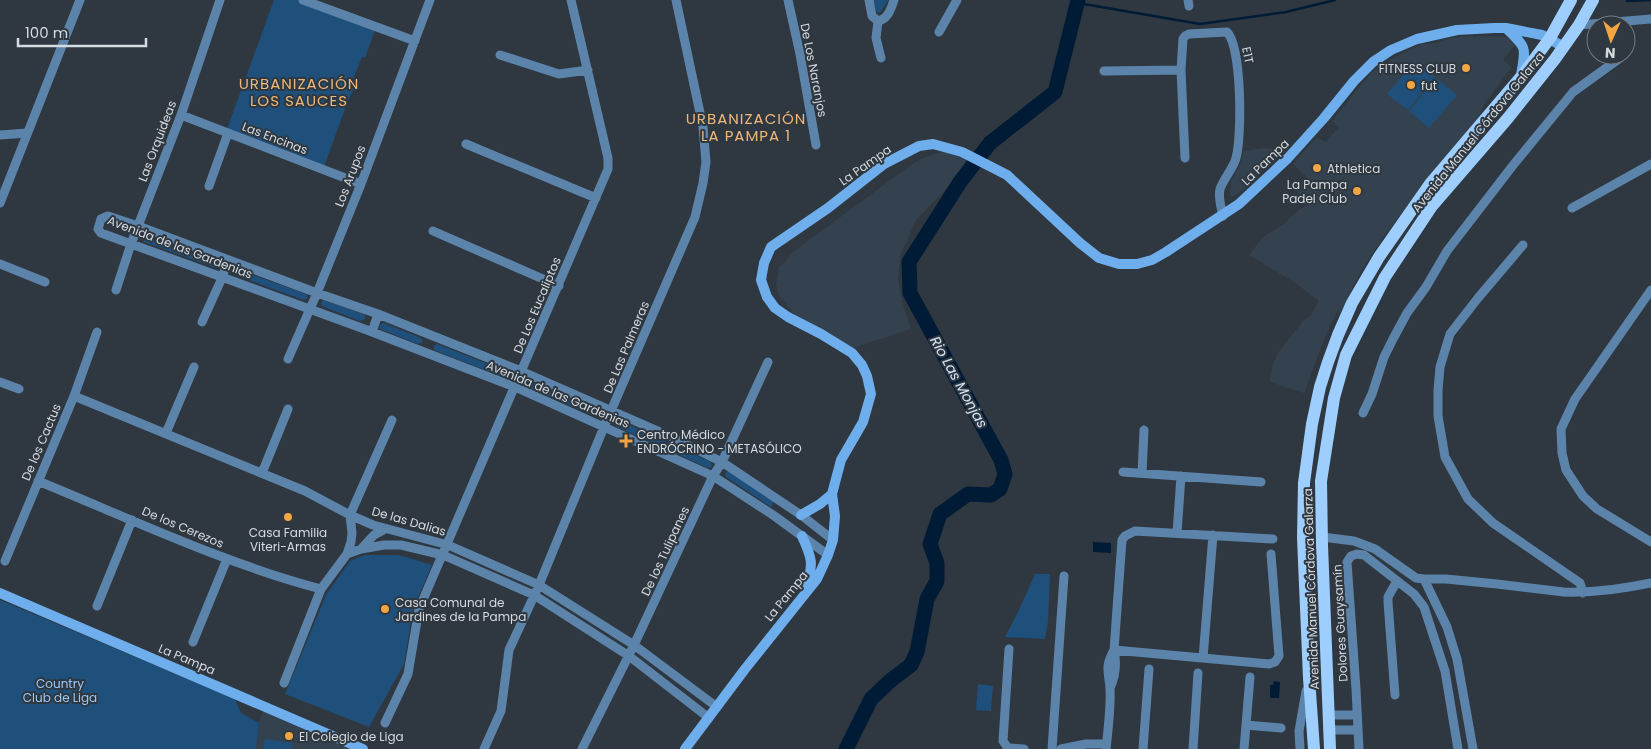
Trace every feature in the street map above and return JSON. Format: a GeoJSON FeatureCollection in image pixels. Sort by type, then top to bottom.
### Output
{"type":"FeatureCollection","features":[{"type":"Feature","properties":{"kind":"main road","name":"Avenida Manuel Córdova Galarza"},"geometry":{"type":"LineString","coordinates":[[1314,749],[1309,678],[1304,483],[1310,434],[1320,387],[1338,335],[1352,303],[1379,257],[1430,184],[1521,77],[1550,38],[1571,0]]}},
{"type":"Feature","properties":{"kind":"main road","name":"Avenida Manuel Córdova Galarza"},"geometry":{"type":"LineString","coordinates":[[1330,749],[1321,481],[1334,398],[1346,355],[1390,269],[1432,206],[1493,136],[1564,47],[1593,0]]}},
{"type":"Feature","properties":{"kind":"main road"},"geometry":{"type":"LineString","coordinates":[[1480,125],[1493,136]]}},
{"type":"Feature","properties":{"kind":"street"},"geometry":{"type":"LineString","coordinates":[[0,203],[80,0]]}},
{"type":"Feature","properties":{"kind":"street","name":"Las Orquideas"},"geometry":{"type":"LineString","coordinates":[[116,290],[131,244],[181,115],[220,0]]}},
{"type":"Feature","properties":{"kind":"street"},"geometry":{"type":"LineString","coordinates":[[303,0],[415,41]]}},
{"type":"Feature","properties":{"kind":"street","name":"Los Arupos"},"geometry":{"type":"LineString","coordinates":[[288,359],[318,293],[430,0]]}},
{"type":"Feature","properties":{"kind":"street","name":"De Los Eucaliptos"},"geometry":{"type":"LineString","coordinates":[[385,723],[408,674],[420,609],[608,169],[588,70],[571,0]]}},
{"type":"Feature","properties":{"kind":"street","name":"De Las Palmeras"},"geometry":{"type":"LineString","coordinates":[[484,749],[501,711],[509,650],[539,585],[604,427],[695,217],[704,183],[706,162],[703,127],[676,0]]}},
{"type":"Feature","properties":{"kind":"street","name":"De Los Naranjos"},"geometry":{"type":"LineString","coordinates":[[788,0],[800,54],[816,145]]}},
{"type":"Feature","properties":{"kind":"street"},"geometry":{"type":"LineString","coordinates":[[869,0],[872,16],[878,21]]}},
{"type":"Feature","properties":{"kind":"street"},"geometry":{"type":"LineString","coordinates":[[878,21],[886,17],[894,0]]}},
{"type":"Feature","properties":{"kind":"street"},"geometry":{"type":"LineString","coordinates":[[940,32],[957,0]]}},
{"type":"Feature","properties":{"kind":"street"},"geometry":{"type":"LineString","coordinates":[[1636,21],[1651,19]]}},
{"type":"Feature","properties":{"kind":"street"},"geometry":{"type":"LineString","coordinates":[[878,21],[876,38],[881,58]]}},
{"type":"Feature","properties":{"kind":"street"},"geometry":{"type":"LineString","coordinates":[[1578,25],[1586,26]]}},
{"type":"Feature","properties":{"kind":"street"},"geometry":{"type":"LineString","coordinates":[[1506,28],[1522,43],[1525,52],[1521,77]]}},
{"type":"Feature","properties":{"kind":"street","name":"La Pampa"},"geometry":{"type":"LineString","coordinates":[[685,749],[804,593],[817,579],[833,540],[835,516],[832,494],[840,460],[862,422],[871,394],[867,376],[862,365],[852,353],[788,317],[775,308],[766,297],[761,280],[764,263],[771,247],[828,208],[884,164],[919,146],[933,144],[962,152],[1007,175],[1080,243],[1099,258],[1119,264],[1137,264],[1152,260],[1166,252],[1239,204],[1288,158],[1354,81],[1373,62],[1391,50],[1417,38],[1457,30],[1506,28],[1542,35],[1564,47]]}},
{"type":"Feature","properties":{"kind":"street","name":"E1T"},"geometry":{"type":"LineString","coordinates":[[1185,158],[1181,70],[1185,36],[1227,32],[1230,36],[1239,72],[1240,109],[1237,156],[1233,168],[1220,188],[1219,200],[1222,216]]}},
{"type":"Feature","properties":{"kind":"street"},"geometry":{"type":"LineString","coordinates":[[500,55],[559,74],[588,70]]}},
{"type":"Feature","properties":{"kind":"street"},"geometry":{"type":"LineString","coordinates":[[1363,413],[1392,339],[1447,251],[1514,164],[1573,92],[1610,65]]}},
{"type":"Feature","properties":{"kind":"street"},"geometry":{"type":"LineString","coordinates":[[1104,71],[1181,70]]}},
{"type":"Feature","properties":{"kind":"street","name":"Las Encinas"},"geometry":{"type":"LineString","coordinates":[[181,115],[361,184]]}},
{"type":"Feature","properties":{"kind":"street"},"geometry":{"type":"LineString","coordinates":[[0,135],[27,133]]}},
{"type":"Feature","properties":{"kind":"street"},"geometry":{"type":"LineString","coordinates":[[209,186],[228,133]]}},
{"type":"Feature","properties":{"kind":"street"},"geometry":{"type":"LineString","coordinates":[[466,144],[596,198]]}},
{"type":"Feature","properties":{"kind":"street"},"geometry":{"type":"LineString","coordinates":[[1572,208],[1651,164]]}},
{"type":"Feature","properties":{"kind":"street","name":"Avenida de las Gardenias"},"geometry":{"type":"LineString","coordinates":[[828,555],[773,515],[714,476],[514,387],[372,332],[101,233],[98,228],[101,218],[108,216],[138,226],[378,314],[521,371],[667,435],[722,462],[801,515],[833,540]]}},
{"type":"Feature","properties":{"kind":"street"},"geometry":{"type":"LineString","coordinates":[[433,232],[559,286]]}},
{"type":"Feature","properties":{"kind":"street"},"geometry":{"type":"LineString","coordinates":[[1523,244],[1450,334],[1440,368],[1438,390],[1438,416],[1444,457],[1468,499],[1474,505],[1493,523],[1580,583],[1582,593]]}},
{"type":"Feature","properties":{"kind":"street"},"geometry":{"type":"LineString","coordinates":[[202,322],[228,260]]}},
{"type":"Feature","properties":{"kind":"street"},"geometry":{"type":"LineString","coordinates":[[0,264],[45,282]]}},
{"type":"Feature","properties":{"kind":"street"},"geometry":{"type":"LineString","coordinates":[[1651,290],[1575,399],[1561,429],[1562,453],[1566,470],[1583,496],[1597,509],[1651,542]]}},
{"type":"Feature","properties":{"kind":"street"},"geometry":{"type":"LineString","coordinates":[[372,332],[378,314]]}},
{"type":"Feature","properties":{"kind":"street","name":"De los Cactus"},"geometry":{"type":"LineString","coordinates":[[5,561],[74,396],[97,332]]}},
{"type":"Feature","properties":{"kind":"street"},"geometry":{"type":"LineString","coordinates":[[423,352],[430,335]]}},
{"type":"Feature","properties":{"kind":"street","name":"De los Tulipanes"},"geometry":{"type":"LineString","coordinates":[[582,749],[722,462],[768,362]]}},
{"type":"Feature","properties":{"kind":"street"},"geometry":{"type":"LineString","coordinates":[[166,433],[194,367]]}},
{"type":"Feature","properties":{"kind":"street"},"geometry":{"type":"LineString","coordinates":[[0,382],[19,389]]}},
{"type":"Feature","properties":{"kind":"street","name":"De las Dalias"},"geometry":{"type":"LineString","coordinates":[[74,396],[305,491],[350,515],[385,529],[448,545],[539,585],[634,645],[717,707]]}},
{"type":"Feature","properties":{"kind":"street"},"geometry":{"type":"LineString","coordinates":[[262,473],[288,409]]}},
{"type":"Feature","properties":{"kind":"street"},"geometry":{"type":"LineString","coordinates":[[284,683],[321,589],[347,554],[352,533],[350,515],[392,420]]}},
{"type":"Feature","properties":{"kind":"street"},"geometry":{"type":"LineString","coordinates":[[1142,473],[1144,430]]}},
{"type":"Feature","properties":{"kind":"street"},"geometry":{"type":"LineString","coordinates":[[1123,472],[1261,482]]}},
{"type":"Feature","properties":{"kind":"street"},"geometry":{"type":"LineString","coordinates":[[1177,533],[1181,476]]}},
{"type":"Feature","properties":{"kind":"street","name":"De los Cerezos"},"geometry":{"type":"LineString","coordinates":[[38,481],[227,560],[286,580],[321,589]]}},
{"type":"Feature","properties":{"kind":"street"},"geometry":{"type":"LineString","coordinates":[[801,515],[820,504],[832,494]]}},
{"type":"Feature","properties":{"kind":"street"},"geometry":{"type":"LineString","coordinates":[[97,606],[132,520]]}},
{"type":"Feature","properties":{"kind":"street"},"geometry":{"type":"LineString","coordinates":[[362,549],[374,536],[385,529]]}},
{"type":"Feature","properties":{"kind":"street"},"geometry":{"type":"LineString","coordinates":[[1061,749],[1086,744],[1106,746],[1110,688],[1115,678],[1116,661],[1114,650],[1122,540],[1125,536],[1135,531],[1273,539]]}},
{"type":"Feature","properties":{"kind":"street"},"geometry":{"type":"LineString","coordinates":[[1203,658],[1213,535]]}},
{"type":"Feature","properties":{"kind":"street"},"geometry":{"type":"LineString","coordinates":[[802,536],[811,561],[811,572],[804,593]]}},
{"type":"Feature","properties":{"kind":"street"},"geometry":{"type":"LineString","coordinates":[[1322,537],[1354,541],[1375,549],[1420,578],[1440,611],[1457,659],[1473,749]]}},
{"type":"Feature","properties":{"kind":"street","name":"De las Dalias"},"geometry":{"type":"LineString","coordinates":[[347,554],[384,545],[401,545],[443,555],[534,595],[628,656],[709,718]]}},
{"type":"Feature","properties":{"kind":"street"},"geometry":{"type":"LineString","coordinates":[[1114,650],[1270,664],[1275,662],[1279,656],[1271,554]]}},
{"type":"Feature","properties":{"kind":"street","name":"Dolores Guaysamín"},"geometry":{"type":"LineString","coordinates":[[1359,749],[1347,562],[1350,556],[1357,554],[1364,555],[1397,580],[1414,594],[1424,607],[1445,671],[1458,749]]}},
{"type":"Feature","properties":{"kind":"street"},"geometry":{"type":"LineString","coordinates":[[193,642],[227,560]]}},
{"type":"Feature","properties":{"kind":"street"},"geometry":{"type":"LineString","coordinates":[[1052,749],[1064,576]]}},
{"type":"Feature","properties":{"kind":"street"},"geometry":{"type":"LineString","coordinates":[[1420,578],[1582,593],[1631,587],[1651,582]]}},
{"type":"Feature","properties":{"kind":"street"},"geometry":{"type":"LineString","coordinates":[[1395,695],[1388,596],[1397,580]]}},
{"type":"Feature","properties":{"kind":"street","name":"La Pampa"},"geometry":{"type":"LineString","coordinates":[[0,593],[363,749]]}},
{"type":"Feature","properties":{"kind":"street"},"geometry":{"type":"LineString","coordinates":[[1009,649],[1003,741],[1008,748],[1024,749]]}},
{"type":"Feature","properties":{"kind":"street"},"geometry":{"type":"LineString","coordinates":[[1143,749],[1149,669]]}},
{"type":"Feature","properties":{"kind":"street"},"geometry":{"type":"LineString","coordinates":[[1193,749],[1198,673]]}},
{"type":"Feature","properties":{"kind":"street"},"geometry":{"type":"LineString","coordinates":[[1244,749],[1250,677]]}},
{"type":"Feature","properties":{"kind":"street","name":"Avenida Manuel Córdova Galarza"},"geometry":{"type":"LineString","coordinates":[[1300,749],[1299,731],[1309,678]]}},
{"type":"Feature","properties":{"kind":"street"},"geometry":{"type":"LineString","coordinates":[[1329,715],[1357,716]]}},
{"type":"Feature","properties":{"kind":"street"},"geometry":{"type":"LineString","coordinates":[[1246,725],[1281,728]]}},
{"type":"Feature","properties":{"kind":"street"},"geometry":{"type":"LineString","coordinates":[[1329,730],[1357,730]]}},
{"type":"Feature","properties":{"kind":"shaded area"},"geometry":{"type":"Polygon","coordinates":[[[1472,36],[1475,38],[1476,36],[1506,37],[1516,44],[1503,60],[1512,67],[1485,103],[1477,120],[1382,239],[1358,276],[1341,312],[1337,311],[1325,337],[1304,393],[1270,382],[1277,354],[1303,321],[1311,315],[1319,301],[1294,282],[1249,255],[1263,237],[1285,223],[1309,203],[1295,190],[1307,177],[1293,164],[1316,138],[1326,142],[1339,127],[1333,121],[1371,73],[1393,58],[1422,44],[1472,36]]]}},
{"type":"Feature","properties":{"kind":"shaded area"},"geometry":{"type":"Polygon","coordinates":[[[1262,148],[1278,149],[1278,155],[1241,191],[1234,196],[1230,196],[1231,181],[1244,151],[1262,148]]]}},
{"type":"Feature","properties":{"kind":"shaded area"},"geometry":{"type":"Polygon","coordinates":[[[944,152],[957,153],[966,161],[945,190],[916,220],[901,253],[898,280],[902,301],[911,329],[852,348],[797,317],[778,294],[776,285],[779,268],[793,252],[915,162],[944,152]]]}},
{"type":"Feature","properties":{"kind":"shaded area"},"geometry":{"type":"Polygon","coordinates":[[[1093,542],[1111,543],[1111,553],[1093,552],[1093,542]]]}},
{"type":"Feature","properties":{"kind":"shaded area"},"geometry":{"type":"Polygon","coordinates":[[[1274,681],[1280,682],[1279,698],[1270,698],[1270,685],[1273,685],[1274,681]]]}},
{"type":"Feature","properties":{"kind":"shaded area","name":"El Colegio de Liga"},"geometry":{"type":"Polygon","coordinates":[[[263,711],[351,749],[256,749],[259,723],[263,711]]]}},
{"type":"Feature","properties":{"kind":"green space"},"geometry":{"type":"Polygon","coordinates":[[[274,0],[299,0],[375,30],[365,58],[362,57],[351,84],[355,86],[324,167],[227,129],[274,0]]]}},
{"type":"Feature","properties":{"kind":"green space"},"geometry":{"type":"Polygon","coordinates":[[[872,0],[888,0],[880,13],[877,12],[872,0]]]}},
{"type":"Feature","properties":{"kind":"green space","name":"fut"},"geometry":{"type":"Polygon","coordinates":[[[1415,61],[1435,77],[1408,110],[1387,94],[1415,61]]]}},
{"type":"Feature","properties":{"kind":"green space","name":"fut"},"geometry":{"type":"Polygon","coordinates":[[[1436,78],[1457,95],[1429,128],[1409,111],[1436,78]]]}},
{"type":"Feature","properties":{"kind":"green space"},"geometry":{"type":"Polygon","coordinates":[[[146,237],[218,262],[220,266],[216,268],[144,242],[143,239],[146,237]]]}},
{"type":"Feature","properties":{"kind":"green space"},"geometry":{"type":"Polygon","coordinates":[[[234,268],[306,294],[308,298],[304,300],[232,274],[231,270],[234,268]]]}},
{"type":"Feature","properties":{"kind":"green space"},"geometry":{"type":"Polygon","coordinates":[[[323,300],[363,314],[365,319],[360,321],[322,306],[323,300]]]}},
{"type":"Feature","properties":{"kind":"green space"},"geometry":{"type":"Polygon","coordinates":[[[383,323],[421,338],[423,342],[418,344],[380,329],[380,325],[383,323]]]}},
{"type":"Feature","properties":{"kind":"green space"},"geometry":{"type":"Polygon","coordinates":[[[437,344],[508,372],[510,377],[505,378],[434,350],[434,346],[437,344]]]}},
{"type":"Feature","properties":{"kind":"green space"},"geometry":{"type":"Polygon","coordinates":[[[529,381],[599,411],[601,416],[596,417],[526,386],[526,383],[529,381]]]}},
{"type":"Feature","properties":{"kind":"green space"},"geometry":{"type":"Polygon","coordinates":[[[618,420],[711,462],[712,467],[708,468],[615,426],[614,422],[618,420]]]}},
{"type":"Feature","properties":{"kind":"green space"},"geometry":{"type":"Polygon","coordinates":[[[729,471],[774,502],[771,507],[725,476],[725,473],[729,471]]]}},
{"type":"Feature","properties":{"kind":"green space"},"geometry":{"type":"Polygon","coordinates":[[[365,555],[399,555],[432,565],[413,609],[404,664],[369,727],[285,694],[326,595],[350,561],[365,555]]]}},
{"type":"Feature","properties":{"kind":"green space"},"geometry":{"type":"Polygon","coordinates":[[[1035,574],[1050,574],[1048,621],[1045,639],[1005,637],[1019,610],[1035,574]]]}},
{"type":"Feature","properties":{"kind":"green space","name":"Country Club de Liga"},"geometry":{"type":"Polygon","coordinates":[[[0,600],[235,699],[241,713],[259,723],[256,749],[0,749],[0,600]]]}},
{"type":"Feature","properties":{"kind":"green space"},"geometry":{"type":"Polygon","coordinates":[[[978,684],[993,686],[991,711],[976,710],[978,684]]]}},
{"type":"Feature","properties":{"kind":"green space"},"geometry":{"type":"Polygon","coordinates":[[[265,739],[293,743],[292,749],[263,749],[265,739]]]}},
{"type":"Feature","properties":{"kind":"waterway","name":"Rio Las Monjas"},"geometry":{"type":"LineString","coordinates":[[846,749],[871,699],[891,680],[911,665],[917,652],[927,599],[937,581],[937,563],[930,544],[940,514],[968,494],[991,495],[1000,489],[1005,474],[1001,460],[910,293],[909,262],[960,182],[990,143],[1055,92],[1078,0]]}},
{"type":"Feature","properties":{"kind":"waterway"},"geometry":{"type":"LineString","coordinates":[[1078,3],[1200,24],[1286,12],[1335,0]]}},
{"type":"Feature","properties":{"kind":"waterway"},"geometry":{"type":"LineString","coordinates":[[1627,1],[1651,0]]}},
{"type":"Feature","properties":{"kind":"place","name":"FITNESS CLUB"},"geometry":{"type":"Point","coordinates":[1466,68]}},
{"type":"Feature","properties":{"kind":"place","name":"fut"},"geometry":{"type":"Point","coordinates":[1411,85]}},
{"type":"Feature","properties":{"kind":"place","name":"Athletica"},"geometry":{"type":"Point","coordinates":[1317,168]}},
{"type":"Feature","properties":{"kind":"place","name":"La Pampa Padel Club"},"geometry":{"type":"Point","coordinates":[1357,191]}},
{"type":"Feature","properties":{"kind":"place","name":"Centro Médico ENDRÓCRINO - METASÓLICO"},"geometry":{"type":"Point","coordinates":[626,441]}},
{"type":"Feature","properties":{"kind":"place","name":"Casa Familia Viteri-Armas"},"geometry":{"type":"Point","coordinates":[288,517]}},
{"type":"Feature","properties":{"kind":"place","name":"Casa Comunal de Jardines de la Pampa"},"geometry":{"type":"Point","coordinates":[385,609]}},
{"type":"Feature","properties":{"kind":"place","name":"El Colegio de Liga"},"geometry":{"type":"Point","coordinates":[289,736]}},
{"type":"Feature","properties":{"kind":"district","name":"URBANIZACIÓN LOS SAUCES"},"geometry":{"type":"Point","coordinates":[299,92]}},
{"type":"Feature","properties":{"kind":"district","name":"URBANIZACIÓN LA PAMPA 1"},"geometry":{"type":"Point","coordinates":[746,126]}}]}
